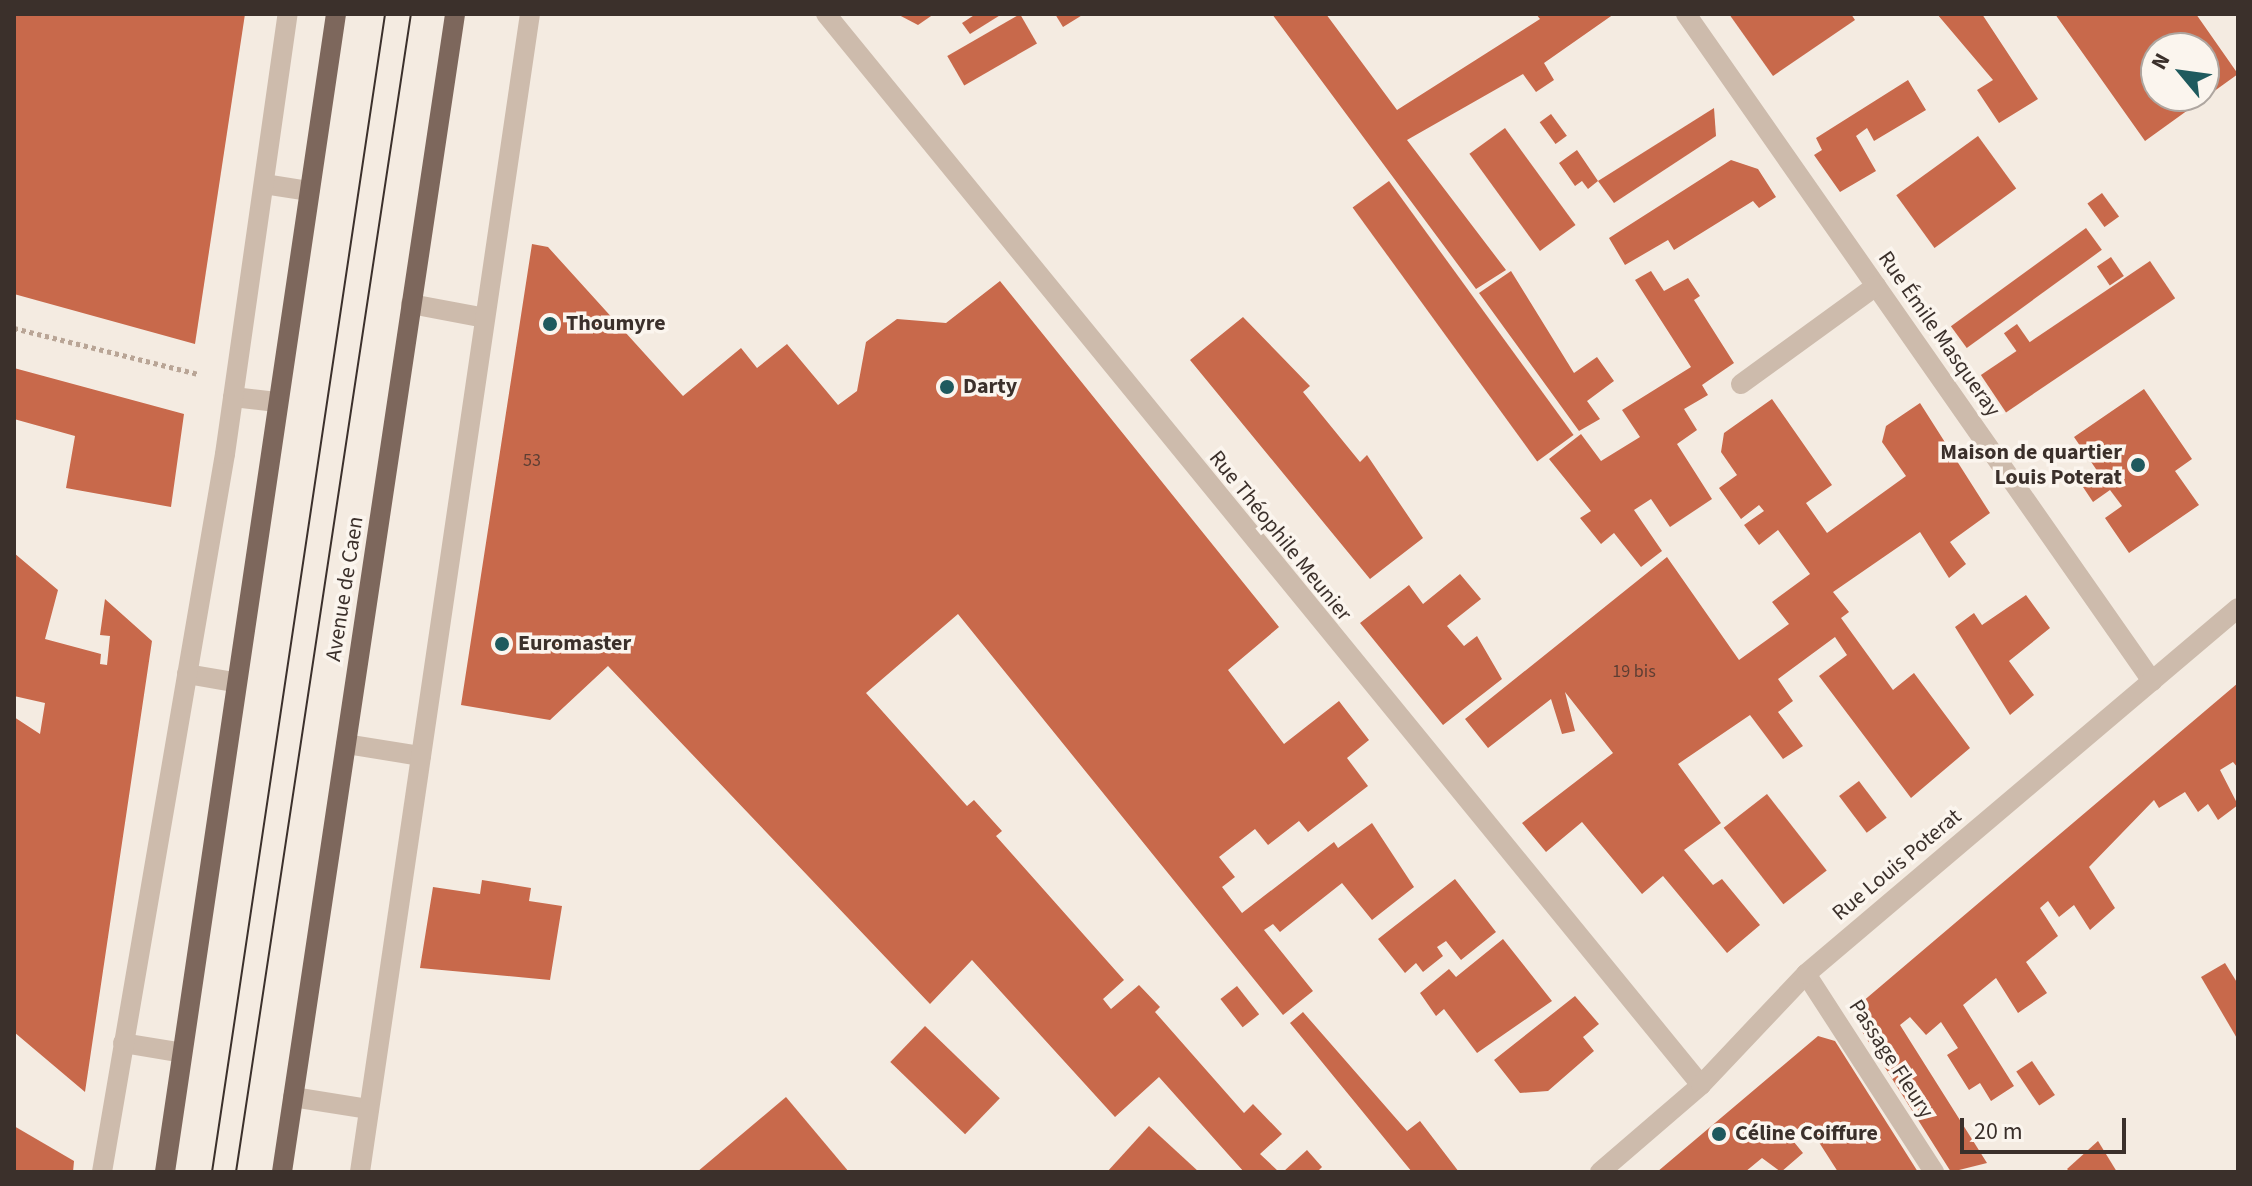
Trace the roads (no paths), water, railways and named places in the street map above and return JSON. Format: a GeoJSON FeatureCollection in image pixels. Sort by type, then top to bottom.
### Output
{"type":"FeatureCollection","features":[{"type":"Feature","properties":{"kind":"main road"},"geometry":{"type":"LineString","coordinates":[[165,1172],[178,1052],[336,14]]}},
{"type":"Feature","properties":{"kind":"main road","name":"Avenue de Caen"},"geometry":{"type":"LineString","coordinates":[[282,1172],[455,14]]}},
{"type":"Feature","properties":{"kind":"street"},"geometry":{"type":"LineString","coordinates":[[102,1172],[233,397],[288,14]]}},
{"type":"Feature","properties":{"kind":"street"},"geometry":{"type":"LineString","coordinates":[[360,1172],[530,14]]}},
{"type":"Feature","properties":{"kind":"street","name":"Rue Théophile Meunier"},"geometry":{"type":"LineString","coordinates":[[826,14],[1701,1085]]}},
{"type":"Feature","properties":{"kind":"street","name":"Rue Émile Masqueray"},"geometry":{"type":"LineString","coordinates":[[1686,14],[2152,681]]}},
{"type":"Feature","properties":{"kind":"street"},"geometry":{"type":"LineString","coordinates":[[264,184],[309,191]]}},
{"type":"Feature","properties":{"kind":"street"},"geometry":{"type":"LineString","coordinates":[[1741,384],[1876,286]]}},
{"type":"Feature","properties":{"kind":"street"},"geometry":{"type":"LineString","coordinates":[[411,304],[485,318]]}},
{"type":"Feature","properties":{"kind":"street"},"geometry":{"type":"LineString","coordinates":[[233,397],[277,402]]}},
{"type":"Feature","properties":{"kind":"street","name":"Rue Louis Poterat"},"geometry":{"type":"LineString","coordinates":[[1600,1172],[1701,1085],[1806,974],[2238,608]]}},
{"type":"Feature","properties":{"kind":"street"},"geometry":{"type":"LineString","coordinates":[[187,674],[234,682]]}},
{"type":"Feature","properties":{"kind":"street"},"geometry":{"type":"LineString","coordinates":[[346,744],[421,756]]}},
{"type":"Feature","properties":{"kind":"street","name":"Passage Fleury"},"geometry":{"type":"LineString","coordinates":[[1806,974],[1934,1172]]}},
{"type":"Feature","properties":{"kind":"street"},"geometry":{"type":"LineString","coordinates":[[123,1043],[178,1052]]}},
{"type":"Feature","properties":{"kind":"street"},"geometry":{"type":"LineString","coordinates":[[293,1097],[369,1109]]}},
{"type":"Feature","properties":{"kind":"tram line"},"geometry":{"type":"LineString","coordinates":[[212,1172],[385,14]]}},
{"type":"Feature","properties":{"kind":"tram line"},"geometry":{"type":"LineString","coordinates":[[236,1172],[411,14]]}},
{"type":"Feature","properties":{"kind":"place","name":"Thoumyre"},"geometry":{"type":"Point","coordinates":[550,324]}},
{"type":"Feature","properties":{"kind":"place","name":"Darty"},"geometry":{"type":"Point","coordinates":[947,387]}},
{"type":"Feature","properties":{"kind":"place","name":"Maison de quartier Louis Poterat"},"geometry":{"type":"Point","coordinates":[2138,465]}},
{"type":"Feature","properties":{"kind":"place","name":"Euromaster"},"geometry":{"type":"Point","coordinates":[502,644]}},
{"type":"Feature","properties":{"kind":"place","name":"Céline Coiffure"},"geometry":{"type":"Point","coordinates":[1719,1134]}}]}
